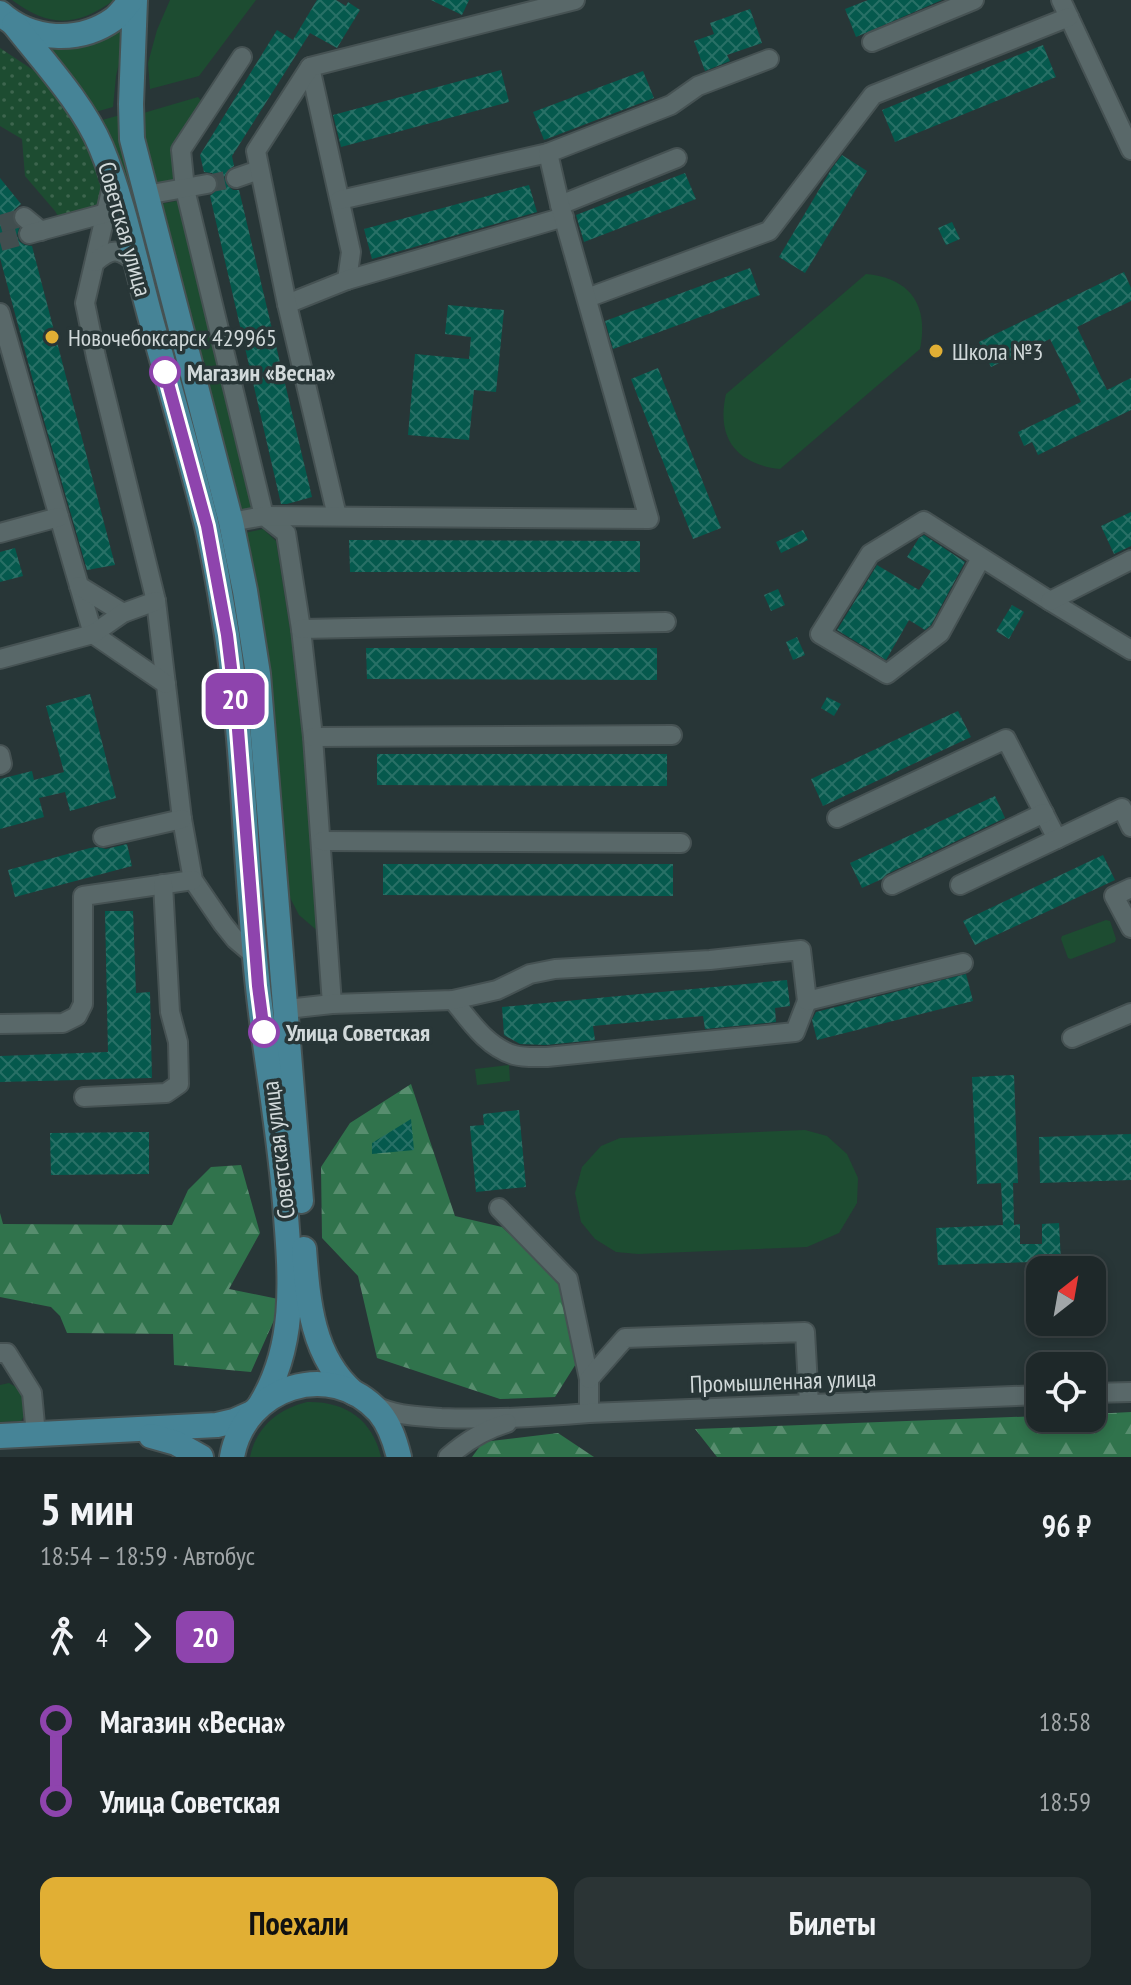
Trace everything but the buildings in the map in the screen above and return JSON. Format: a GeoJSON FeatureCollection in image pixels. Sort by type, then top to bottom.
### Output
{"type":"FeatureCollection","features":[{"type":"Feature","properties":{"kind":"main road"},"geometry":{"type":"LineString","coordinates":[[4,17],[33,32],[54,37],[74,36],[106,24],[133,0]]}},
{"type":"Feature","properties":{"kind":"main road","name":"Советская улица"},"geometry":{"type":"LineString","coordinates":[[133,0],[131,122],[135,156],[231,522],[258,674],[287,1009],[296,1237],[309,1309],[325,1358],[334,1372],[380,1413],[389,1426],[399,1457]]}},
{"type":"Feature","properties":{"kind":"main road","name":"Советская улица"},"geometry":{"type":"LineString","coordinates":[[4,17],[80,109],[102,148],[113,182],[115,214],[135,262],[207,526],[233,677],[258,986],[292,1173]]}},
{"type":"Feature","properties":{"kind":"main road","name":"Советская улица"},"geometry":{"type":"LineString","coordinates":[[232,1457],[240,1431],[273,1381],[284,1347],[296,1237]]}},
{"type":"Feature","properties":{"kind":"main road"},"geometry":{"type":"LineString","coordinates":[[0,1436],[217,1425],[234,1421],[273,1395],[305,1385],[339,1387],[361,1398]]}},
{"type":"Feature","properties":{"kind":"main road"},"geometry":{"type":"LineString","coordinates":[[109,1432],[157,1437],[176,1443],[201,1457]]}},
{"type":"Feature","properties":{"kind":"street"},"geometry":{"type":"LineString","coordinates":[[337,516],[287,304],[256,151],[310,67],[575,0]]}},
{"type":"Feature","properties":{"kind":"street"},"geometry":{"type":"LineString","coordinates":[[872,42],[974,0]]}},
{"type":"Feature","properties":{"kind":"street"},"geometry":{"type":"LineString","coordinates":[[587,298],[769,231],[873,95],[1065,8],[1131,150]]}},
{"type":"Feature","properties":{"kind":"street"},"geometry":{"type":"LineString","coordinates":[[242,57],[181,150],[185,189],[264,516],[286,533],[313,737],[332,1004]]}},
{"type":"Feature","properties":{"kind":"street"},"geometry":{"type":"LineString","coordinates":[[340,200],[548,153],[671,105],[698,86],[769,59]]}},
{"type":"Feature","properties":{"kind":"street"},"geometry":{"type":"LineString","coordinates":[[310,67],[351,252],[347,280]]}},
{"type":"Feature","properties":{"kind":"street"},"geometry":{"type":"LineString","coordinates":[[231,522],[264,516],[649,519],[548,153]]}},
{"type":"Feature","properties":{"kind":"street"},"geometry":{"type":"LineString","coordinates":[[287,304],[347,280],[562,211],[677,158]]}},
{"type":"Feature","properties":{"kind":"street"},"geometry":{"type":"LineString","coordinates":[[236,178],[259,170]]}},
{"type":"Feature","properties":{"kind":"street"},"geometry":{"type":"LineString","coordinates":[[146,195],[207,184]]}},
{"type":"Feature","properties":{"kind":"street"},"geometry":{"type":"LineString","coordinates":[[31,227],[115,214]]}},
{"type":"Feature","properties":{"kind":"street"},"geometry":{"type":"LineString","coordinates":[[115,214],[95,262],[85,303],[156,601],[182,819],[193,880],[235,939],[255,956]]}},
{"type":"Feature","properties":{"kind":"street"},"geometry":{"type":"LineString","coordinates":[[95,262],[106,253],[116,251],[135,262]]}},
{"type":"Feature","properties":{"kind":"street"},"geometry":{"type":"LineString","coordinates":[[0,313],[93,634],[166,684]]}},
{"type":"Feature","properties":{"kind":"street"},"geometry":{"type":"LineString","coordinates":[[0,533],[59,517]]}},
{"type":"Feature","properties":{"kind":"street"},"geometry":{"type":"LineString","coordinates":[[981,558],[940,633],[887,674],[820,634],[870,554],[924,521],[1131,650]]}},
{"type":"Feature","properties":{"kind":"street"},"geometry":{"type":"LineString","coordinates":[[1050,601],[1131,560]]}},
{"type":"Feature","properties":{"kind":"street"},"geometry":{"type":"LineString","coordinates":[[79,586],[123,613]]}},
{"type":"Feature","properties":{"kind":"street"},"geometry":{"type":"LineString","coordinates":[[0,659],[93,634],[123,613],[156,601]]}},
{"type":"Feature","properties":{"kind":"street"},"geometry":{"type":"LineString","coordinates":[[301,629],[666,622]]}},
{"type":"Feature","properties":{"kind":"street"},"geometry":{"type":"LineString","coordinates":[[313,737],[672,735]]}},
{"type":"Feature","properties":{"kind":"street"},"geometry":{"type":"LineString","coordinates":[[837,818],[1006,739],[1057,839]]}},
{"type":"Feature","properties":{"kind":"street"},"geometry":{"type":"LineString","coordinates":[[0,755],[0,765]]}},
{"type":"Feature","properties":{"kind":"street"},"geometry":{"type":"LineString","coordinates":[[960,885],[1122,808],[1131,827]]}},
{"type":"Feature","properties":{"kind":"street"},"geometry":{"type":"LineString","coordinates":[[892,885],[1044,813]]}},
{"type":"Feature","properties":{"kind":"street"},"geometry":{"type":"LineString","coordinates":[[103,837],[182,819]]}},
{"type":"Feature","properties":{"kind":"street"},"geometry":{"type":"LineString","coordinates":[[322,841],[681,843]]}},
{"type":"Feature","properties":{"kind":"street"},"geometry":{"type":"LineString","coordinates":[[0,1024],[63,1023],[77,1016],[83,1004],[83,896],[193,880]]}},
{"type":"Feature","properties":{"kind":"street"},"geometry":{"type":"LineString","coordinates":[[84,1097],[166,1093],[179,1084],[178,1042],[170,1012],[163,884]]}},
{"type":"Feature","properties":{"kind":"street"},"geometry":{"type":"LineString","coordinates":[[1131,888],[1114,896],[1131,928]]}},
{"type":"Feature","properties":{"kind":"street"},"geometry":{"type":"LineString","coordinates":[[223,924],[236,932],[243,931],[252,920]]}},
{"type":"Feature","properties":{"kind":"street"},"geometry":{"type":"LineString","coordinates":[[287,1009],[332,1004],[453,1000],[497,990],[530,974],[555,969],[710,960],[801,950],[807,1001],[795,1032],[547,1057],[516,1055],[500,1048],[483,1036],[453,1000]]}},
{"type":"Feature","properties":{"kind":"street"},"geometry":{"type":"LineString","coordinates":[[807,1001],[963,963]]}},
{"type":"Feature","properties":{"kind":"street"},"geometry":{"type":"LineString","coordinates":[[1072,1038],[1131,1013]]}},
{"type":"Feature","properties":{"kind":"street"},"geometry":{"type":"LineString","coordinates":[[499,1208],[568,1279],[589,1379],[589,1413]]}},
{"type":"Feature","properties":{"kind":"street"},"geometry":{"type":"LineString","coordinates":[[589,1379],[625,1338],[805,1332],[809,1404]]}},
{"type":"Feature","properties":{"kind":"street"},"geometry":{"type":"LineString","coordinates":[[0,1353],[7,1353],[32,1393],[36,1435]]}},
{"type":"Feature","properties":{"kind":"street"},"geometry":{"type":"LineString","coordinates":[[1106,1393],[1131,1392]]}},
{"type":"Feature","properties":{"kind":"street","name":"Промышленная улица"},"geometry":{"type":"LineString","coordinates":[[361,1398],[394,1414],[457,1419],[1026,1396]]}},
{"type":"Feature","properties":{"kind":"street","name":"Промышленная улица"},"geometry":{"type":"LineString","coordinates":[[448,1457],[490,1428],[528,1418]]}},
{"type":"Feature","properties":{"kind":"green space"},"geometry":{"type":"Polygon","coordinates":[[[12,0],[114,0],[88,15],[63,21],[38,16],[12,0]]]}},
{"type":"Feature","properties":{"kind":"green space"},"geometry":{"type":"Polygon","coordinates":[[[170,0],[256,0],[199,76],[150,89],[148,63],[170,0]]]}},
{"type":"Feature","properties":{"kind":"green space"},"geometry":{"type":"Polygon","coordinates":[[[116,29],[125,37],[113,107],[92,113],[45,54],[54,43],[116,29]]]}},
{"type":"Feature","properties":{"kind":"green space"},"geometry":{"type":"Polygon","coordinates":[[[0,48],[39,74],[75,112],[105,171],[104,210],[61,221],[25,176],[22,139],[0,126],[0,48]]]}},
{"type":"Feature","properties":{"kind":"green space"},"geometry":{"type":"Polygon","coordinates":[[[198,97],[203,103],[175,180],[155,185],[146,177],[140,114],[198,97]]]}},
{"type":"Feature","properties":{"kind":"green space"},"geometry":{"type":"Polygon","coordinates":[[[124,114],[221,512],[210,514],[121,164],[102,120],[124,114]]]}},
{"type":"Feature","properties":{"kind":"green space"},"geometry":{"type":"Polygon","coordinates":[[[176,201],[184,206],[258,509],[243,513],[232,502],[161,204],[176,201]]]}},
{"type":"Feature","properties":{"kind":"green space"},"geometry":{"type":"Polygon","coordinates":[[[866,274],[894,281],[913,296],[922,319],[920,349],[780,469],[741,455],[727,436],[724,424],[726,394],[866,274]]]}},
{"type":"Feature","properties":{"kind":"green space"},"geometry":{"type":"Polygon","coordinates":[[[263,529],[276,541],[307,736],[320,933],[299,915],[284,886],[240,534],[263,529]]]}},
{"type":"Feature","properties":{"kind":"green space"},"geometry":{"type":"Polygon","coordinates":[[[1110,921],[1115,942],[1068,958],[1062,936],[1110,921]]]}},
{"type":"Feature","properties":{"kind":"green space"},"geometry":{"type":"Polygon","coordinates":[[[509,1065],[510,1081],[477,1085],[475,1069],[509,1065]]]}},
{"type":"Feature","properties":{"kind":"green space"},"geometry":{"type":"Polygon","coordinates":[[[411,1084],[455,1216],[502,1227],[564,1285],[579,1359],[555,1397],[500,1399],[377,1358],[358,1276],[322,1238],[321,1167],[350,1123],[411,1084]]]}},
{"type":"Feature","properties":{"kind":"green space"},"geometry":{"type":"Polygon","coordinates":[[[805,1130],[827,1136],[847,1154],[858,1178],[857,1203],[839,1233],[807,1247],[638,1254],[616,1252],[595,1239],[581,1222],[575,1193],[582,1167],[601,1146],[620,1138],[805,1130]]]}},
{"type":"Feature","properties":{"kind":"green space"},"geometry":{"type":"Polygon","coordinates":[[[241,1165],[260,1233],[229,1289],[283,1300],[251,1372],[174,1365],[173,1334],[67,1333],[60,1316],[51,1307],[0,1297],[0,1213],[3,1224],[172,1225],[188,1190],[211,1167],[241,1165]]]}},
{"type":"Feature","properties":{"kind":"green space"},"geometry":{"type":"Polygon","coordinates":[[[9,1383],[21,1390],[26,1413],[21,1421],[0,1422],[0,1385],[9,1383]]]}},
{"type":"Feature","properties":{"kind":"green space"},"geometry":{"type":"Polygon","coordinates":[[[307,1402],[333,1405],[355,1415],[371,1432],[381,1457],[250,1457],[257,1437],[270,1421],[287,1409],[307,1402]]]}},
{"type":"Feature","properties":{"kind":"green space"},"geometry":{"type":"Polygon","coordinates":[[[1131,1412],[1131,1457],[717,1457],[695,1429],[1026,1417],[1026,1432],[1106,1432],[1106,1413],[1131,1412]]]}},
{"type":"Feature","properties":{"kind":"green space"},"geometry":{"type":"Polygon","coordinates":[[[558,1433],[594,1457],[472,1457],[483,1442],[558,1433]]]}},
{"type":"Feature","properties":{"kind":"tunnel"},"geometry":{"type":"LineString","coordinates":[[207,184],[236,178]]}},
{"type":"Feature","properties":{"kind":"tunnel"},"geometry":{"type":"LineString","coordinates":[[0,224],[24,217]]}},
{"type":"Feature","properties":{"kind":"tunnel"},"geometry":{"type":"LineString","coordinates":[[0,242],[29,234]]}},
{"type":"Feature","properties":{"kind":"bus line","name":"20"},"geometry":{"type":"LineString","coordinates":[[165,372],[207,526],[227,635],[264,1032]]}},
{"type":"Feature","properties":{"kind":"place","name":"Новочебоксарск 429965"},"geometry":{"type":"Point","coordinates":[52,337]}},
{"type":"Feature","properties":{"kind":"place","name":"Школа №3"},"geometry":{"type":"Point","coordinates":[936,351]}},
{"type":"Feature","properties":{"kind":"place","name":"Магазин «Весна»"},"geometry":{"type":"Point","coordinates":[165,372]}},
{"type":"Feature","properties":{"kind":"place","name":"Улица Советская"},"geometry":{"type":"Point","coordinates":[264,1032]}}]}
